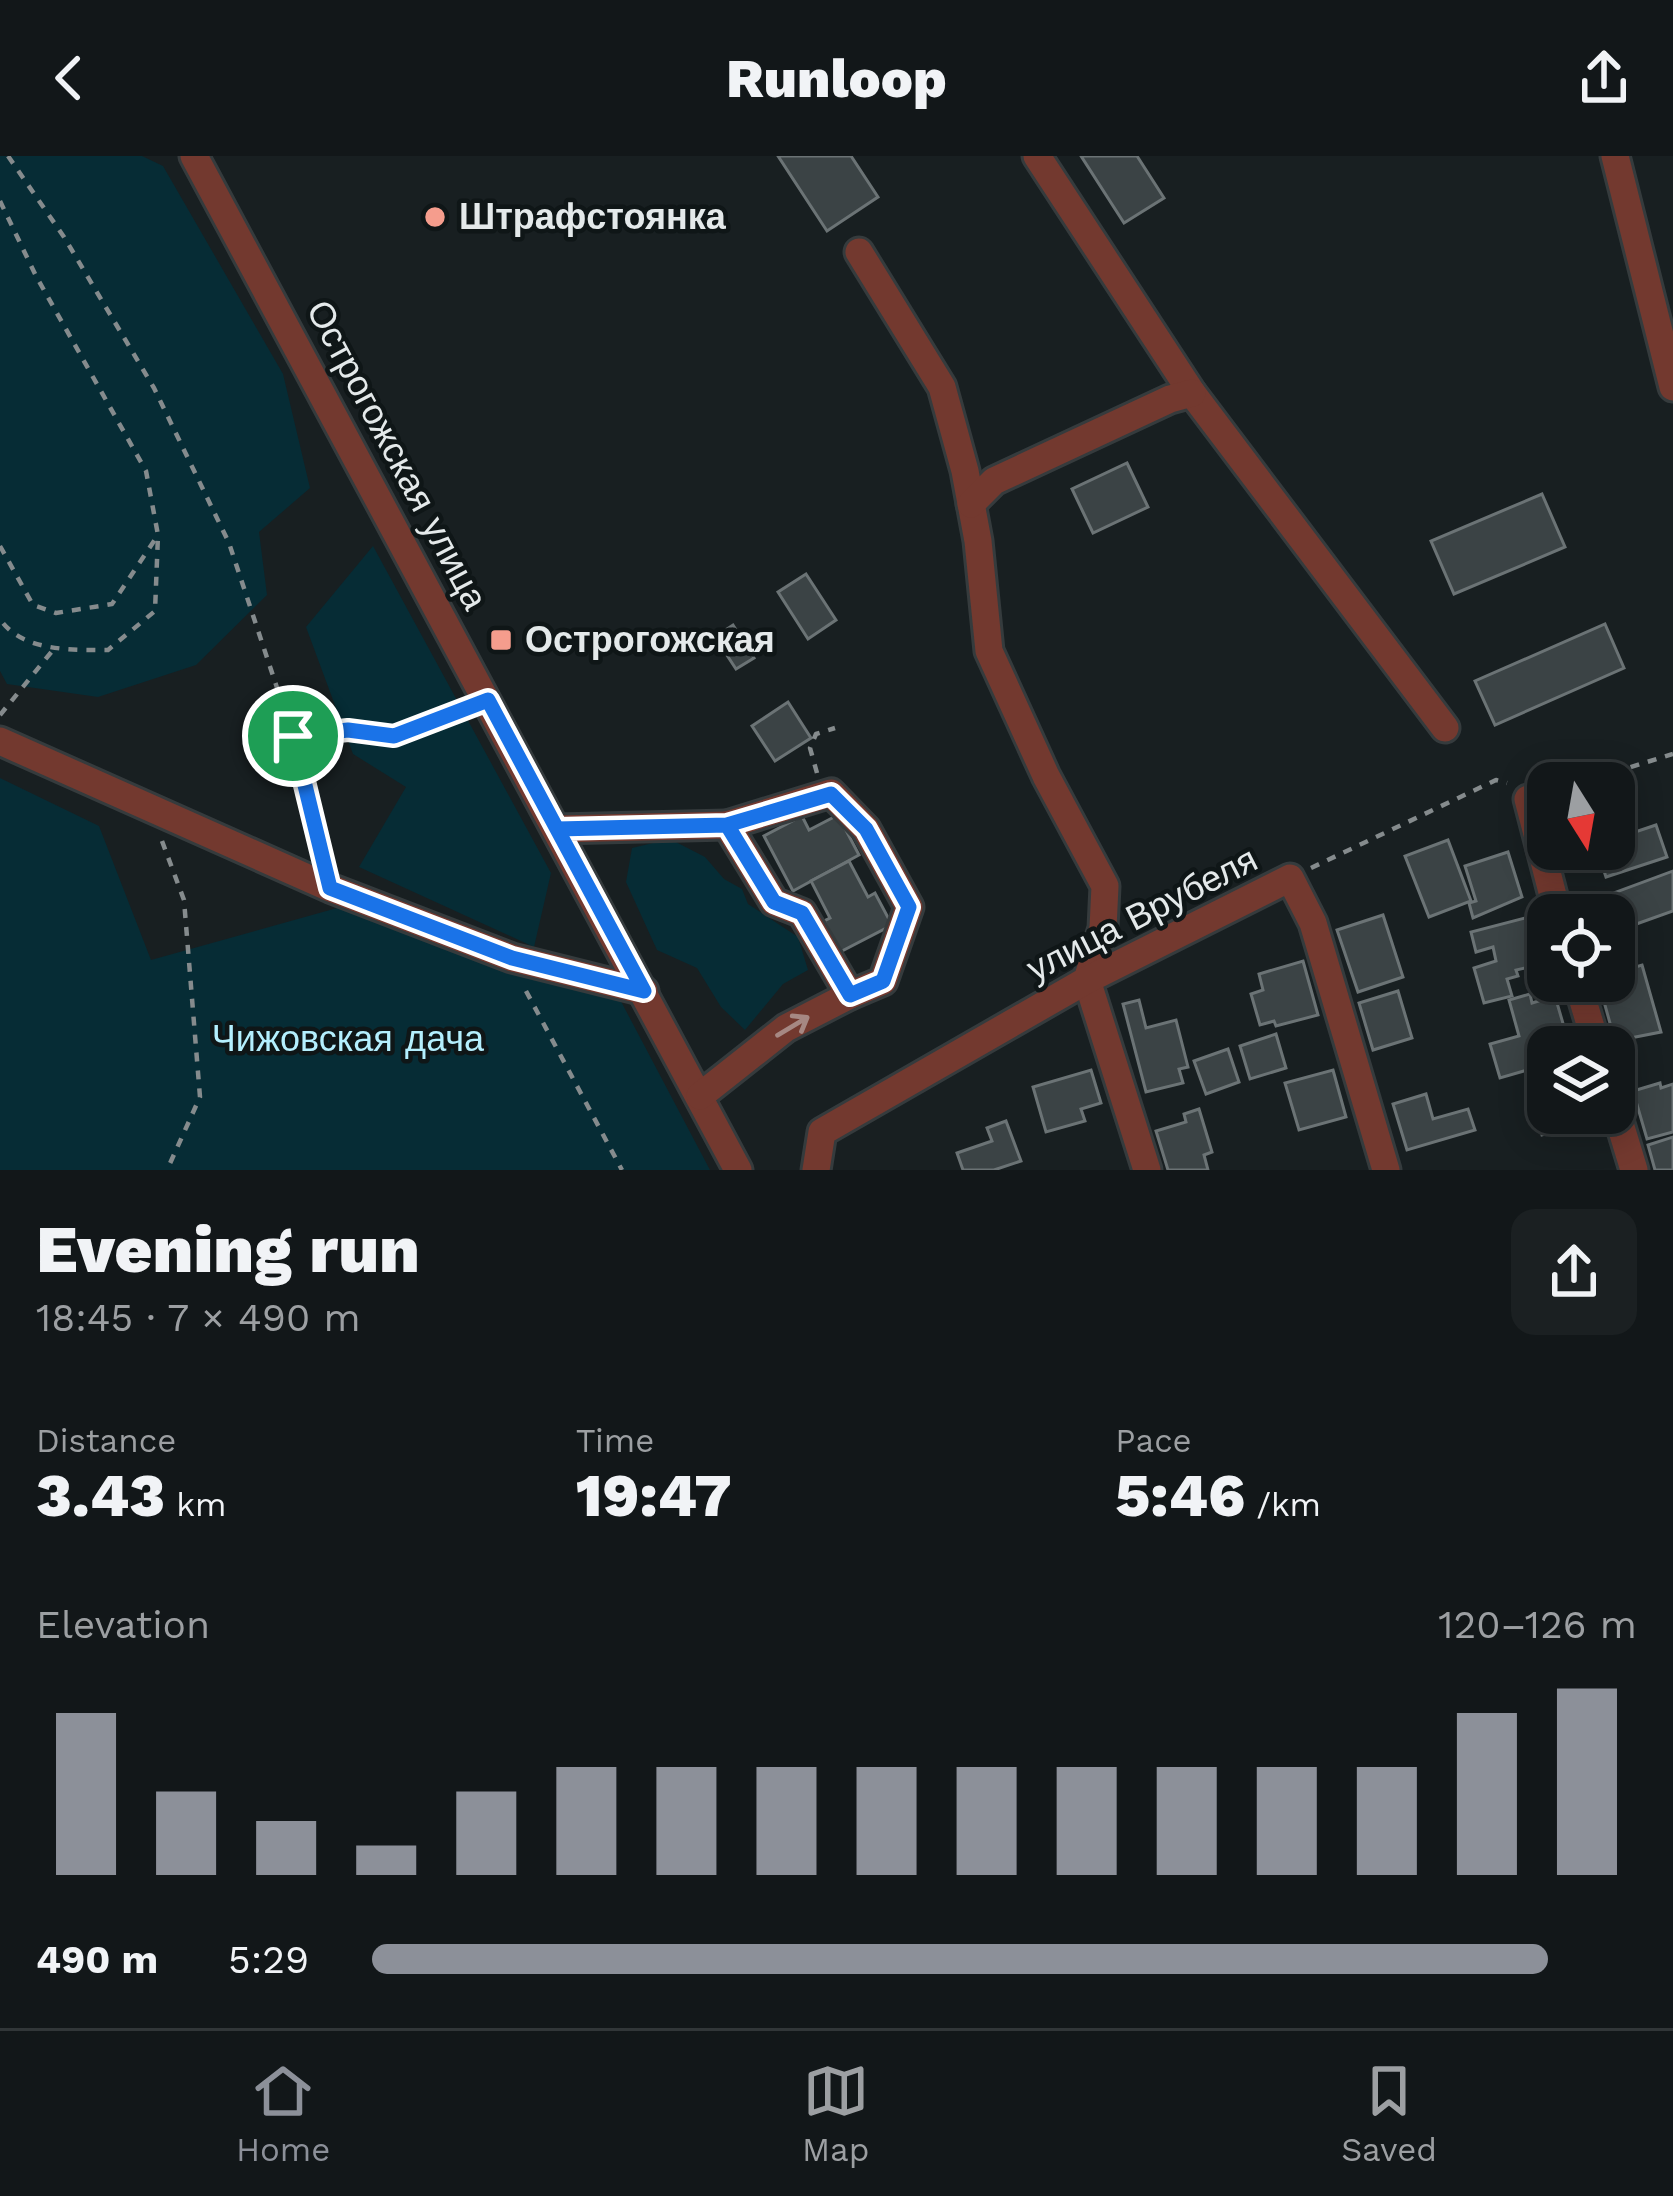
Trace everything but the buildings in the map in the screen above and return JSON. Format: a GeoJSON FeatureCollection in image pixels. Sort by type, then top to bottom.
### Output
{"type":"FeatureCollection","features":[{"type":"Feature","properties":{"kind":"street","name":"Острогожская улица"},"geometry":{"type":"LineString","coordinates":[[194,156],[738,1170]]}},
{"type":"Feature","properties":{"kind":"street"},"geometry":{"type":"LineString","coordinates":[[1036,156],[1192,393],[1445,728]]}},
{"type":"Feature","properties":{"kind":"street"},"geometry":{"type":"LineString","coordinates":[[1615,156],[1673,387]]}},
{"type":"Feature","properties":{"kind":"street"},"geometry":{"type":"LineString","coordinates":[[859,252],[942,387],[971,504],[989,651],[1046,776],[1105,886],[1103,928],[1087,980],[1147,1170]]}},
{"type":"Feature","properties":{"kind":"street"},"geometry":{"type":"LineString","coordinates":[[971,504],[994,481],[1192,393]]}},
{"type":"Feature","properties":{"kind":"street"},"geometry":{"type":"LineString","coordinates":[[0,742],[330,888],[512,958],[644,991]]}},
{"type":"Feature","properties":{"kind":"street"},"geometry":{"type":"LineString","coordinates":[[557,829],[727,825],[831,794],[866,829],[909,907],[883,981],[786,1028],[700,1096]]}},
{"type":"Feature","properties":{"kind":"street"},"geometry":{"type":"LineString","coordinates":[[727,825],[774,902],[802,913],[850,995]]}},
{"type":"Feature","properties":{"kind":"street","name":"улица Врубеля"},"geometry":{"type":"LineString","coordinates":[[817,1170],[822,1132],[1087,980],[1289,878],[1313,922],[1387,1170]]}},
{"type":"Feature","properties":{"kind":"street"},"geometry":{"type":"LineString","coordinates":[[1623,1134],[1634,1170]]}},
{"type":"Feature","properties":{"kind":"path"},"geometry":{"type":"LineString","coordinates":[[8,156],[64,237],[164,408],[230,543],[293,736],[330,888]]}},
{"type":"Feature","properties":{"kind":"path"},"geometry":{"type":"LineString","coordinates":[[0,201],[35,276],[146,472],[158,535],[155,611],[108,650],[53,649],[8,631],[0,620]]}},
{"type":"Feature","properties":{"kind":"path"},"geometry":{"type":"LineString","coordinates":[[0,546],[33,605],[56,613],[112,604],[158,535]]}},
{"type":"Feature","properties":{"kind":"path"},"geometry":{"type":"LineString","coordinates":[[0,715],[53,649]]}},
{"type":"Feature","properties":{"kind":"path"},"geometry":{"type":"LineString","coordinates":[[293,736],[348,730],[394,736],[488,700]]}},
{"type":"Feature","properties":{"kind":"path"},"geometry":{"type":"LineString","coordinates":[[821,796],[810,748],[816,734],[835,728]]}},
{"type":"Feature","properties":{"kind":"path"},"geometry":{"type":"LineString","coordinates":[[1635,766],[1673,754]]}},
{"type":"Feature","properties":{"kind":"path"},"geometry":{"type":"LineString","coordinates":[[1289,878],[1496,780],[1516,784],[1527,798]]}},
{"type":"Feature","properties":{"kind":"path"},"geometry":{"type":"LineString","coordinates":[[149,808],[184,900],[200,1097],[167,1170]]}},
{"type":"Feature","properties":{"kind":"path"},"geometry":{"type":"LineString","coordinates":[[512,958],[622,1170]]}},
{"type":"Feature","properties":{"kind":"green space"},"geometry":{"type":"Polygon","coordinates":[[[0,156],[142,156],[163,166],[283,374],[310,488],[259,532],[267,595],[196,665],[98,697],[7,684],[0,671],[0,156]]]}},
{"type":"Feature","properties":{"kind":"green space","name":"Чижовская дача"},"geometry":{"type":"Polygon","coordinates":[[[373,546],[551,873],[534,947],[359,867],[406,787],[353,754],[306,627],[373,546]]]}},
{"type":"Feature","properties":{"kind":"green space","name":"Чижовская дача"},"geometry":{"type":"Polygon","coordinates":[[[0,778],[99,826],[151,960],[355,903],[615,990],[710,1170],[0,1170],[0,778]]]}},
{"type":"Feature","properties":{"kind":"green space"},"geometry":{"type":"Polygon","coordinates":[[[670,839],[705,857],[724,879],[742,889],[748,904],[798,937],[808,970],[783,984],[745,1030],[721,1007],[697,968],[657,950],[626,882],[632,848],[670,839]]]}},
{"type":"Feature","properties":{"kind":"place","name":"Штрафстоянка"},"geometry":{"type":"Point","coordinates":[435,217]}},
{"type":"Feature","properties":{"kind":"place","name":"Острогожская"},"geometry":{"type":"Point","coordinates":[501,640]}},
{"type":"Feature","properties":{"kind":"route"},"geometry":{"type":"LineString","coordinates":[[293,736],[330,888],[512,958],[644,991],[557,829],[727,825],[831,794],[866,829],[909,907],[883,981],[850,995],[802,913],[774,902],[727,825],[557,829],[488,700],[394,736],[348,730],[293,736]]}}]}
